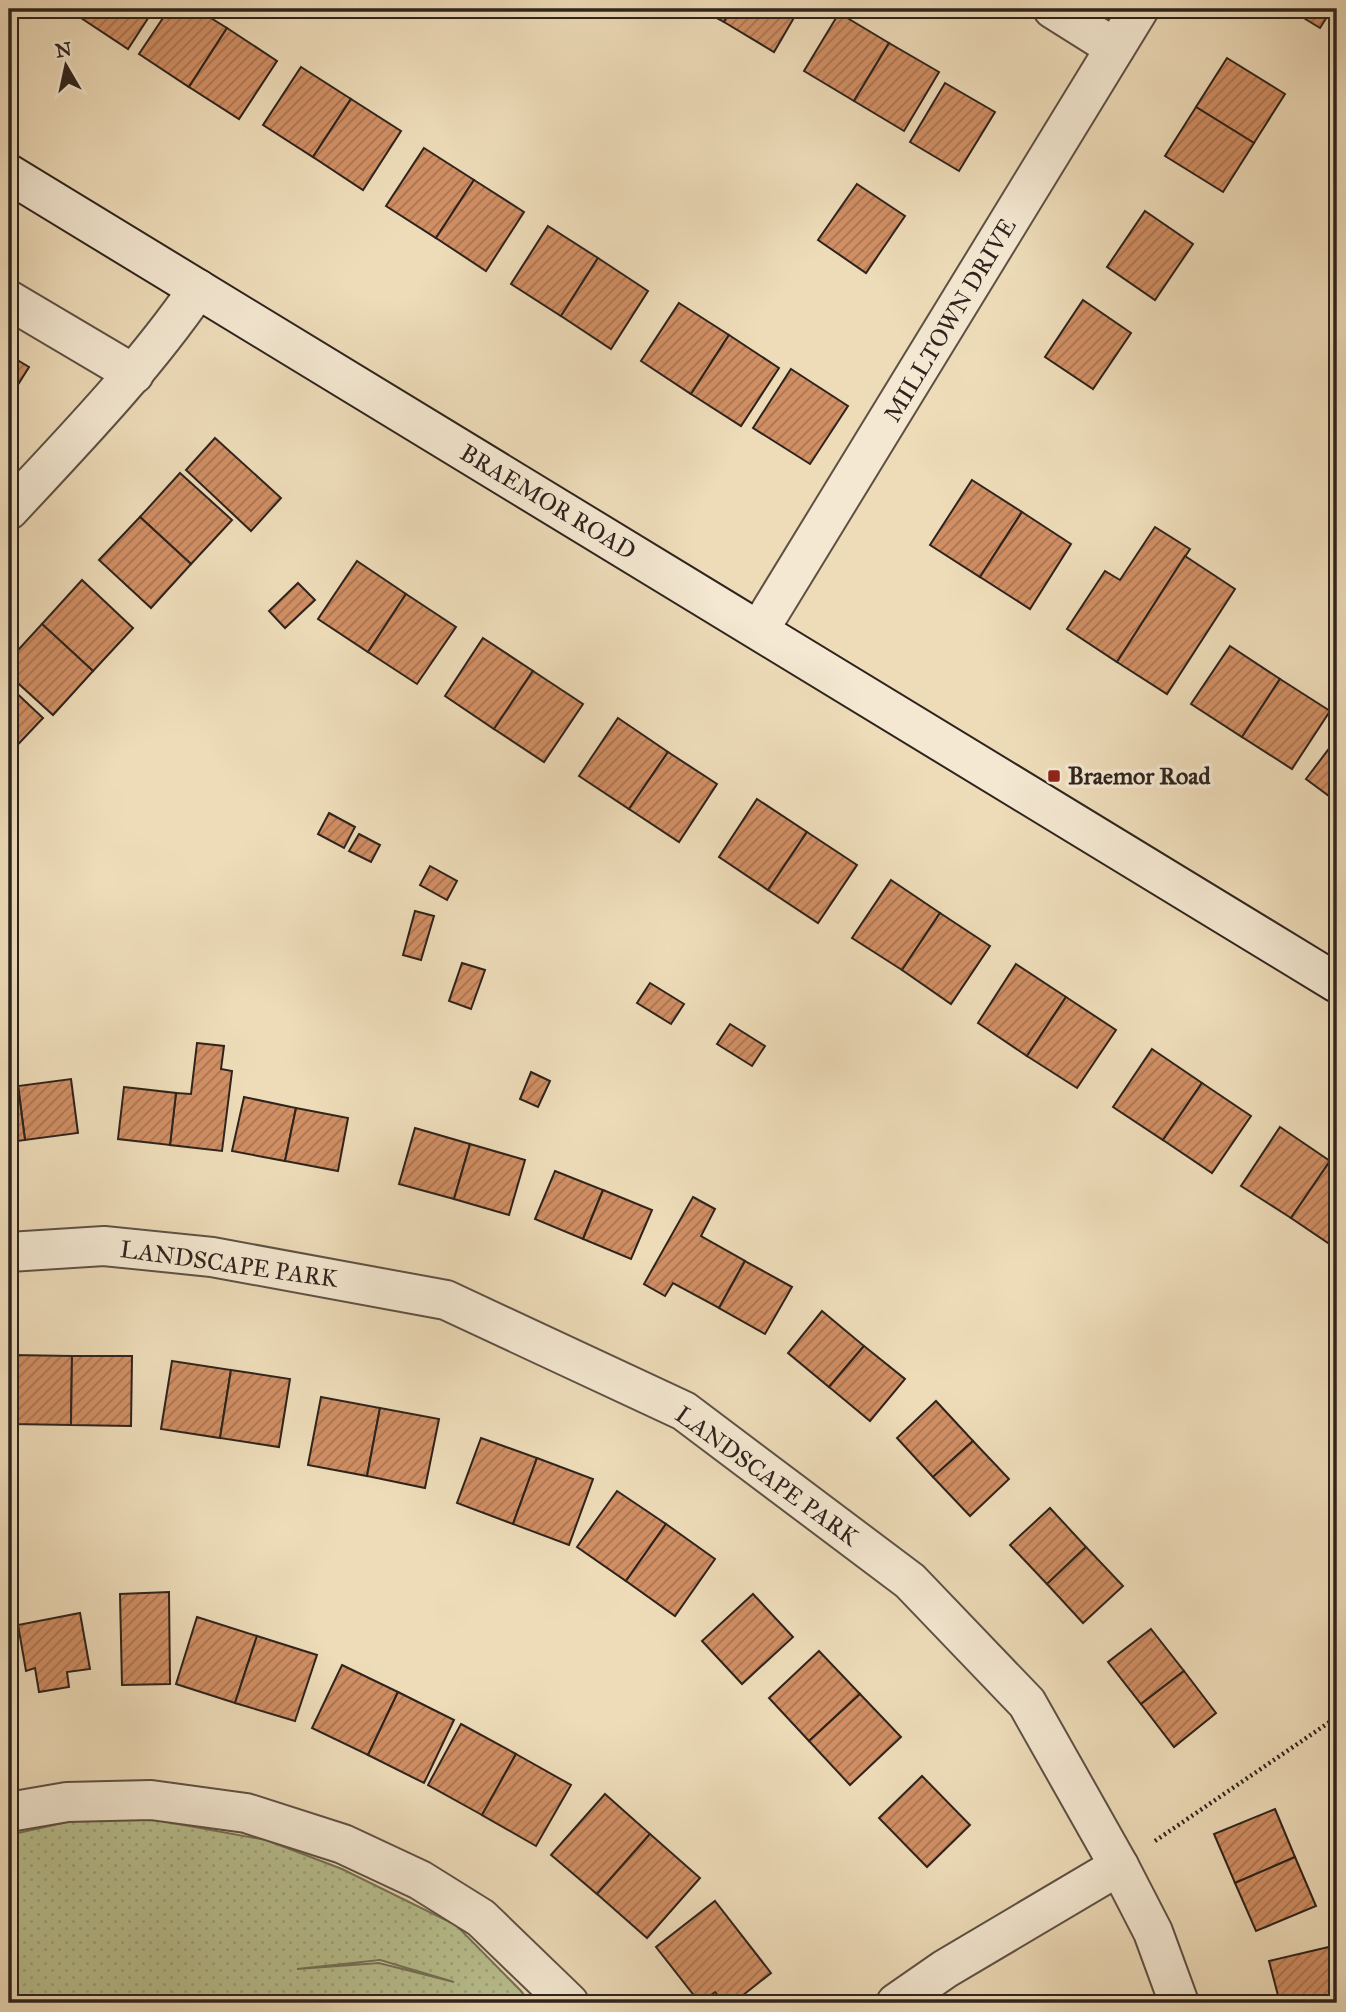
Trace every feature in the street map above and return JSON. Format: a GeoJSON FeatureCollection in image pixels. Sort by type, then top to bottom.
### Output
{"type":"FeatureCollection","features":[{"type":"Feature","properties":{"kind":"street"},"geometry":{"type":"LineString","coordinates":[[1053,9],[1115,48]]}},
{"type":"Feature","properties":{"kind":"street","name":"MILLTOWN DRIVE"},"geometry":{"type":"LineString","coordinates":[[759,630],[1139,9]]}},
{"type":"Feature","properties":{"kind":"street","name":"BRAEMOR ROAD"},"geometry":{"type":"LineString","coordinates":[[9,174],[1337,983]]}},
{"type":"Feature","properties":{"kind":"street"},"geometry":{"type":"LineString","coordinates":[[9,510],[134,374],[198,289]]}},
{"type":"Feature","properties":{"kind":"street"},"geometry":{"type":"LineString","coordinates":[[9,300],[134,374]]}},
{"type":"Feature","properties":{"kind":"street","name":"LANDSCAPE PARK"},"geometry":{"type":"LineString","coordinates":[[9,1252],[103,1246],[212,1256],[446,1300],[684,1412],[910,1581],[1027,1703],[1132,1857],[1153,1932],[1179,2003]]}},
{"type":"Feature","properties":{"kind":"street"},"geometry":{"type":"LineString","coordinates":[[9,1812],[66,1802],[151,1800],[246,1813],[343,1844],[420,1880],[481,1918],[569,2003]]}},
{"type":"Feature","properties":{"kind":"street"},"geometry":{"type":"LineString","coordinates":[[896,2003],[944,1969],[1132,1857]]}},
{"type":"Feature","properties":{"kind":"path"},"geometry":{"type":"LineString","coordinates":[[1132,1857],[1337,1717]]}},
{"type":"Feature","properties":{"kind":"green space"},"geometry":{"type":"Polygon","coordinates":[[[151,1819],[266,1840],[342,1869],[456,1925],[530,2003],[9,2003],[9,1835],[76,1820],[151,1819]],[[380,1960],[297,1969],[379,1963],[454,1982],[380,1960]]]}},
{"type":"Feature","properties":{"kind":"building"},"geometry":{"type":"Polygon","coordinates":[[[66,9],[83,9],[78,16],[66,9]]]}},
{"type":"Feature","properties":{"kind":"building"},"geometry":{"type":"Polygon","coordinates":[[[83,9],[154,9],[128,49],[78,16],[83,9]]]}},
{"type":"Feature","properties":{"kind":"building"},"geometry":{"type":"Polygon","coordinates":[[[169,9],[196,9],[227,28],[189,87],[139,54],[169,9]]]}},
{"type":"Feature","properties":{"kind":"building"},"geometry":{"type":"Polygon","coordinates":[[[700,9],[732,9],[724,22],[700,9]]]}},
{"type":"Feature","properties":{"kind":"building"},"geometry":{"type":"Polygon","coordinates":[[[732,9],[799,9],[774,52],[724,22],[732,9]]]}},
{"type":"Feature","properties":{"kind":"building"},"geometry":{"type":"Polygon","coordinates":[[[1289,9],[1332,9],[1320,28],[1289,9]]]}},
{"type":"Feature","properties":{"kind":"building"},"geometry":{"type":"Polygon","coordinates":[[[839,13],[889,43],[854,101],[804,71],[839,13]]]}},
{"type":"Feature","properties":{"kind":"building"},"geometry":{"type":"Polygon","coordinates":[[[227,28],[277,61],[239,119],[189,87],[227,28]]]}},
{"type":"Feature","properties":{"kind":"building"},"geometry":{"type":"Polygon","coordinates":[[[889,43],[939,72],[904,131],[854,101],[889,43]]]}},
{"type":"Feature","properties":{"kind":"building"},"geometry":{"type":"Polygon","coordinates":[[[1227,58],[1285,94],[1254,143],[1196,107],[1227,58]]]}},
{"type":"Feature","properties":{"kind":"building"},"geometry":{"type":"Polygon","coordinates":[[[301,67],[351,99],[313,157],[263,125],[301,67]]]}},
{"type":"Feature","properties":{"kind":"building"},"geometry":{"type":"Polygon","coordinates":[[[945,83],[995,112],[959,171],[910,142],[945,83]]]}},
{"type":"Feature","properties":{"kind":"building"},"geometry":{"type":"Polygon","coordinates":[[[351,99],[401,131],[363,190],[313,157],[351,99]]]}},
{"type":"Feature","properties":{"kind":"building"},"geometry":{"type":"Polygon","coordinates":[[[1196,107],[1254,143],[1223,192],[1165,156],[1196,107]]]}},
{"type":"Feature","properties":{"kind":"building"},"geometry":{"type":"Polygon","coordinates":[[[424,148],[474,180],[436,238],[386,206],[424,148]]]}},
{"type":"Feature","properties":{"kind":"building"},"geometry":{"type":"Polygon","coordinates":[[[474,180],[524,212],[486,271],[436,238],[474,180]]]}},
{"type":"Feature","properties":{"kind":"building"},"geometry":{"type":"Polygon","coordinates":[[[857,184],[905,216],[866,273],[818,240],[857,184]]]}},
{"type":"Feature","properties":{"kind":"building"},"geometry":{"type":"Polygon","coordinates":[[[1145,211],[1193,244],[1155,300],[1107,267],[1145,211]]]}},
{"type":"Feature","properties":{"kind":"building"},"geometry":{"type":"Polygon","coordinates":[[[548,226],[598,258],[561,316],[511,284],[548,226]]]}},
{"type":"Feature","properties":{"kind":"building"},"geometry":{"type":"Polygon","coordinates":[[[598,258],[648,291],[611,349],[561,316],[598,258]]]}},
{"type":"Feature","properties":{"kind":"building"},"geometry":{"type":"Polygon","coordinates":[[[1083,300],[1131,333],[1093,389],[1045,357],[1083,300]]]}},
{"type":"Feature","properties":{"kind":"building"},"geometry":{"type":"Polygon","coordinates":[[[679,303],[729,335],[691,394],[641,361],[679,303]]]}},
{"type":"Feature","properties":{"kind":"building"},"geometry":{"type":"Polygon","coordinates":[[[729,335],[779,368],[741,426],[691,394],[729,335]]]}},
{"type":"Feature","properties":{"kind":"building"},"geometry":{"type":"Polygon","coordinates":[[[9,355],[29,367],[9,399],[9,355]]]}},
{"type":"Feature","properties":{"kind":"building"},"geometry":{"type":"Polygon","coordinates":[[[791,369],[848,406],[810,464],[753,428],[791,369]]]}},
{"type":"Feature","properties":{"kind":"building"},"geometry":{"type":"Polygon","coordinates":[[[215,438],[281,498],[251,531],[186,470],[215,438]]]}},
{"type":"Feature","properties":{"kind":"building"},"geometry":{"type":"Polygon","coordinates":[[[180,473],[232,520],[191,564],[140,517],[180,473]]]}},
{"type":"Feature","properties":{"kind":"building"},"geometry":{"type":"Polygon","coordinates":[[[972,480],[1022,512],[980,577],[930,545],[972,480]]]}},
{"type":"Feature","properties":{"kind":"building"},"geometry":{"type":"Polygon","coordinates":[[[1022,512],[1071,544],[1030,609],[980,577],[1022,512]]]}},
{"type":"Feature","properties":{"kind":"building"},"geometry":{"type":"Polygon","coordinates":[[[140,517],[191,564],[151,608],[99,560],[140,517]]]}},
{"type":"Feature","properties":{"kind":"building"},"geometry":{"type":"Polygon","coordinates":[[[1155,527],[1190,549],[1117,662],[1067,629],[1105,571],[1120,580],[1155,527]]]}},
{"type":"Feature","properties":{"kind":"building"},"geometry":{"type":"Polygon","coordinates":[[[1185,556],[1235,589],[1167,694],[1117,662],[1185,556]]]}},
{"type":"Feature","properties":{"kind":"building"},"geometry":{"type":"Polygon","coordinates":[[[357,561],[406,594],[368,652],[318,619],[357,561]]]}},
{"type":"Feature","properties":{"kind":"building"},"geometry":{"type":"Polygon","coordinates":[[[82,580],[133,628],[93,671],[42,624],[82,580]]]}},
{"type":"Feature","properties":{"kind":"building"},"geometry":{"type":"Polygon","coordinates":[[[298,583],[315,600],[285,628],[269,611],[298,583]]]}},
{"type":"Feature","properties":{"kind":"building"},"geometry":{"type":"Polygon","coordinates":[[[406,594],[456,627],[417,684],[368,652],[406,594]]]}},
{"type":"Feature","properties":{"kind":"building"},"geometry":{"type":"Polygon","coordinates":[[[42,624],[93,671],[53,715],[9,675],[9,660],[42,624]]]}},
{"type":"Feature","properties":{"kind":"building"},"geometry":{"type":"Polygon","coordinates":[[[483,638],[533,671],[494,729],[445,696],[483,638]]]}},
{"type":"Feature","properties":{"kind":"building"},"geometry":{"type":"Polygon","coordinates":[[[1230,646],[1280,679],[1242,737],[1191,704],[1230,646]]]}},
{"type":"Feature","properties":{"kind":"building"},"geometry":{"type":"Polygon","coordinates":[[[533,671],[583,704],[544,762],[494,729],[533,671]]]}},
{"type":"Feature","properties":{"kind":"building"},"geometry":{"type":"Polygon","coordinates":[[[1280,679],[1330,711],[1292,769],[1242,737],[1280,679]]]}},
{"type":"Feature","properties":{"kind":"building"},"geometry":{"type":"Polygon","coordinates":[[[9,686],[43,718],[9,754],[9,686]]]}},
{"type":"Feature","properties":{"kind":"building"},"geometry":{"type":"Polygon","coordinates":[[[618,718],[668,752],[629,809],[579,776],[618,718]]]}},
{"type":"Feature","properties":{"kind":"building"},"geometry":{"type":"Polygon","coordinates":[[[1337,738],[1337,802],[1306,779],[1337,738]]]}},
{"type":"Feature","properties":{"kind":"building"},"geometry":{"type":"Polygon","coordinates":[[[668,752],[717,784],[679,842],[629,809],[668,752]]]}},
{"type":"Feature","properties":{"kind":"building"},"geometry":{"type":"Polygon","coordinates":[[[757,799],[807,832],[768,890],[719,857],[757,799]]]}},
{"type":"Feature","properties":{"kind":"building"},"geometry":{"type":"Polygon","coordinates":[[[329,813],[355,827],[344,848],[318,834],[329,813]]]}},
{"type":"Feature","properties":{"kind":"building"},"geometry":{"type":"Polygon","coordinates":[[[807,832],[857,865],[818,923],[768,890],[807,832]]]}},
{"type":"Feature","properties":{"kind":"building"},"geometry":{"type":"Polygon","coordinates":[[[359,834],[380,845],[371,862],[349,851],[359,834]]]}},
{"type":"Feature","properties":{"kind":"building"},"geometry":{"type":"Polygon","coordinates":[[[430,866],[457,881],[447,900],[420,885],[430,866]]]}},
{"type":"Feature","properties":{"kind":"building"},"geometry":{"type":"Polygon","coordinates":[[[891,880],[940,913],[902,970],[852,938],[891,880]]]}},
{"type":"Feature","properties":{"kind":"building"},"geometry":{"type":"Polygon","coordinates":[[[415,911],[434,916],[421,960],[403,955],[415,911]]]}},
{"type":"Feature","properties":{"kind":"building"},"geometry":{"type":"Polygon","coordinates":[[[940,913],[990,946],[951,1004],[902,970],[940,913]]]}},
{"type":"Feature","properties":{"kind":"building"},"geometry":{"type":"Polygon","coordinates":[[[462,963],[485,970],[471,1009],[449,1001],[462,963]]]}},
{"type":"Feature","properties":{"kind":"building"},"geometry":{"type":"Polygon","coordinates":[[[1016,964],[1066,997],[1027,1056],[978,1023],[1016,964]]]}},
{"type":"Feature","properties":{"kind":"building"},"geometry":{"type":"Polygon","coordinates":[[[650,983],[684,1004],[671,1024],[637,1003],[650,983]]]}},
{"type":"Feature","properties":{"kind":"building"},"geometry":{"type":"Polygon","coordinates":[[[1066,997],[1116,1030],[1077,1088],[1027,1056],[1066,997]]]}},
{"type":"Feature","properties":{"kind":"building"},"geometry":{"type":"Polygon","coordinates":[[[730,1024],[765,1046],[752,1066],[717,1044],[730,1024]]]}},
{"type":"Feature","properties":{"kind":"building"},"geometry":{"type":"Polygon","coordinates":[[[197,1043],[224,1046],[221,1069],[232,1071],[222,1151],[170,1145],[176,1093],[191,1094],[197,1043]]]}},
{"type":"Feature","properties":{"kind":"building"},"geometry":{"type":"Polygon","coordinates":[[[1152,1049],[1202,1083],[1163,1140],[1113,1107],[1152,1049]]]}},
{"type":"Feature","properties":{"kind":"building"},"geometry":{"type":"Polygon","coordinates":[[[531,1072],[550,1081],[538,1107],[520,1099],[531,1072]]]}},
{"type":"Feature","properties":{"kind":"building"},"geometry":{"type":"Polygon","coordinates":[[[71,1079],[78,1133],[25,1140],[18,1086],[71,1079]]]}},
{"type":"Feature","properties":{"kind":"building"},"geometry":{"type":"Polygon","coordinates":[[[1202,1083],[1251,1116],[1212,1173],[1163,1140],[1202,1083]]]}},
{"type":"Feature","properties":{"kind":"building"},"geometry":{"type":"Polygon","coordinates":[[[18,1086],[25,1140],[9,1142],[9,1087],[18,1086]]]}},
{"type":"Feature","properties":{"kind":"building"},"geometry":{"type":"Polygon","coordinates":[[[124,1087],[176,1093],[170,1145],[118,1139],[124,1087]]]}},
{"type":"Feature","properties":{"kind":"building"},"geometry":{"type":"Polygon","coordinates":[[[244,1097],[296,1108],[285,1161],[232,1151],[244,1097]]]}},
{"type":"Feature","properties":{"kind":"building"},"geometry":{"type":"Polygon","coordinates":[[[296,1108],[348,1118],[338,1171],[285,1161],[296,1108]]]}},
{"type":"Feature","properties":{"kind":"building"},"geometry":{"type":"Polygon","coordinates":[[[1280,1127],[1330,1161],[1291,1218],[1241,1186],[1280,1127]]]}},
{"type":"Feature","properties":{"kind":"building"},"geometry":{"type":"Polygon","coordinates":[[[415,1128],[470,1144],[454,1199],[399,1184],[415,1128]]]}},
{"type":"Feature","properties":{"kind":"building"},"geometry":{"type":"Polygon","coordinates":[[[470,1144],[525,1160],[509,1215],[454,1199],[470,1144]]]}},
{"type":"Feature","properties":{"kind":"building"},"geometry":{"type":"Polygon","coordinates":[[[1330,1161],[1337,1166],[1337,1249],[1291,1218],[1330,1161]]]}},
{"type":"Feature","properties":{"kind":"building"},"geometry":{"type":"Polygon","coordinates":[[[555,1171],[603,1190],[583,1239],[535,1219],[555,1171]]]}},
{"type":"Feature","properties":{"kind":"building"},"geometry":{"type":"Polygon","coordinates":[[[603,1190],[652,1210],[631,1259],[583,1239],[603,1190]]]}},
{"type":"Feature","properties":{"kind":"building"},"geometry":{"type":"Polygon","coordinates":[[[693,1197],[715,1209],[701,1236],[745,1261],[719,1308],[673,1283],[665,1296],[644,1284],[693,1197]]]}},
{"type":"Feature","properties":{"kind":"building"},"geometry":{"type":"Polygon","coordinates":[[[745,1261],[792,1287],[765,1334],[719,1308],[745,1261]]]}},
{"type":"Feature","properties":{"kind":"building"},"geometry":{"type":"Polygon","coordinates":[[[822,1311],[864,1346],[829,1387],[788,1353],[822,1311]]]}},
{"type":"Feature","properties":{"kind":"building"},"geometry":{"type":"Polygon","coordinates":[[[864,1346],[905,1379],[870,1421],[829,1387],[864,1346]]]}},
{"type":"Feature","properties":{"kind":"building"},"geometry":{"type":"Polygon","coordinates":[[[12,1355],[72,1356],[71,1425],[12,1424],[12,1355]]]}},
{"type":"Feature","properties":{"kind":"building"},"geometry":{"type":"Polygon","coordinates":[[[72,1356],[132,1356],[131,1426],[71,1425],[72,1356]]]}},
{"type":"Feature","properties":{"kind":"building"},"geometry":{"type":"Polygon","coordinates":[[[172,1361],[231,1370],[220,1438],[161,1429],[172,1361]]]}},
{"type":"Feature","properties":{"kind":"building"},"geometry":{"type":"Polygon","coordinates":[[[231,1370],[290,1379],[279,1447],[220,1438],[231,1370]]]}},
{"type":"Feature","properties":{"kind":"building"},"geometry":{"type":"Polygon","coordinates":[[[321,1397],[380,1408],[367,1476],[308,1465],[321,1397]]]}},
{"type":"Feature","properties":{"kind":"building"},"geometry":{"type":"Polygon","coordinates":[[[936,1401],[973,1441],[933,1477],[897,1438],[936,1401]]]}},
{"type":"Feature","properties":{"kind":"building"},"geometry":{"type":"Polygon","coordinates":[[[380,1408],[439,1419],[425,1488],[367,1476],[380,1408]]]}},
{"type":"Feature","properties":{"kind":"building"},"geometry":{"type":"Polygon","coordinates":[[[481,1438],[537,1458],[513,1524],[457,1503],[481,1438]]]}},
{"type":"Feature","properties":{"kind":"building"},"geometry":{"type":"Polygon","coordinates":[[[973,1441],[1009,1479],[970,1516],[933,1477],[973,1441]]]}},
{"type":"Feature","properties":{"kind":"building"},"geometry":{"type":"Polygon","coordinates":[[[537,1458],[593,1479],[569,1545],[513,1524],[537,1458]]]}},
{"type":"Feature","properties":{"kind":"building"},"geometry":{"type":"Polygon","coordinates":[[[617,1491],[666,1524],[626,1581],[577,1547],[617,1491]]]}},
{"type":"Feature","properties":{"kind":"building"},"geometry":{"type":"Polygon","coordinates":[[[1050,1508],[1086,1547],[1047,1584],[1010,1545],[1050,1508]]]}},
{"type":"Feature","properties":{"kind":"building"},"geometry":{"type":"Polygon","coordinates":[[[666,1524],[715,1559],[675,1616],[626,1581],[666,1524]]]}},
{"type":"Feature","properties":{"kind":"building"},"geometry":{"type":"Polygon","coordinates":[[[1086,1547],[1123,1586],[1083,1623],[1047,1584],[1086,1547]]]}},
{"type":"Feature","properties":{"kind":"building"},"geometry":{"type":"Polygon","coordinates":[[[169,1592],[170,1684],[122,1685],[120,1594],[169,1592]]]}},
{"type":"Feature","properties":{"kind":"building"},"geometry":{"type":"Polygon","coordinates":[[[753,1594],[793,1637],[742,1684],[702,1641],[753,1594]]]}},
{"type":"Feature","properties":{"kind":"building"},"geometry":{"type":"Polygon","coordinates":[[[80,1613],[90,1669],[67,1672],[69,1687],[39,1692],[35,1668],[26,1671],[18,1625],[80,1613]]]}},
{"type":"Feature","properties":{"kind":"building"},"geometry":{"type":"Polygon","coordinates":[[[197,1617],[257,1636],[235,1703],[176,1684],[197,1617]]]}},
{"type":"Feature","properties":{"kind":"building"},"geometry":{"type":"Polygon","coordinates":[[[1151,1629],[1184,1671],[1141,1704],[1108,1662],[1151,1629]]]}},
{"type":"Feature","properties":{"kind":"building"},"geometry":{"type":"Polygon","coordinates":[[[257,1636],[317,1655],[295,1721],[235,1703],[257,1636]]]}},
{"type":"Feature","properties":{"kind":"building"},"geometry":{"type":"Polygon","coordinates":[[[819,1651],[860,1694],[809,1741],[769,1698],[819,1651]]]}},
{"type":"Feature","properties":{"kind":"building"},"geometry":{"type":"Polygon","coordinates":[[[342,1665],[398,1692],[368,1755],[312,1728],[342,1665]]]}},
{"type":"Feature","properties":{"kind":"building"},"geometry":{"type":"Polygon","coordinates":[[[1184,1671],[1216,1713],[1174,1747],[1141,1704],[1184,1671]]]}},
{"type":"Feature","properties":{"kind":"building"},"geometry":{"type":"Polygon","coordinates":[[[398,1692],[454,1720],[424,1783],[368,1755],[398,1692]]]}},
{"type":"Feature","properties":{"kind":"building"},"geometry":{"type":"Polygon","coordinates":[[[860,1694],[901,1737],[850,1785],[809,1741],[860,1694]]]}},
{"type":"Feature","properties":{"kind":"building"},"geometry":{"type":"Polygon","coordinates":[[[461,1724],[516,1754],[482,1815],[428,1785],[461,1724]]]}},
{"type":"Feature","properties":{"kind":"building"},"geometry":{"type":"Polygon","coordinates":[[[516,1754],[571,1785],[536,1846],[482,1815],[516,1754]]]}},
{"type":"Feature","properties":{"kind":"building"},"geometry":{"type":"Polygon","coordinates":[[[922,1776],[970,1825],[927,1867],[879,1818],[922,1776]]]}},
{"type":"Feature","properties":{"kind":"building"},"geometry":{"type":"Polygon","coordinates":[[[605,1794],[650,1834],[597,1894],[551,1855],[605,1794]]]}},
{"type":"Feature","properties":{"kind":"building"},"geometry":{"type":"Polygon","coordinates":[[[1275,1809],[1295,1857],[1235,1883],[1214,1834],[1275,1809]]]}},
{"type":"Feature","properties":{"kind":"building"},"geometry":{"type":"Polygon","coordinates":[[[650,1834],[700,1878],[647,1938],[597,1894],[650,1834]]]}},
{"type":"Feature","properties":{"kind":"building"},"geometry":{"type":"Polygon","coordinates":[[[1295,1857],[1316,1906],[1256,1931],[1235,1883],[1295,1857]]]}},
{"type":"Feature","properties":{"kind":"building"},"geometry":{"type":"Polygon","coordinates":[[[715,1901],[771,1973],[733,2003],[724,2003],[715,1992],[700,2003],[656,1947],[715,1901]]]}},
{"type":"Feature","properties":{"kind":"building"},"geometry":{"type":"Polygon","coordinates":[[[1333,1946],[1337,1962],[1337,1999],[1320,2003],[1280,2003],[1269,1961],[1333,1946]]]}},
{"type":"Feature","properties":{"kind":"place","name":"Braemor Road"},"geometry":{"type":"Point","coordinates":[1054,776]}}]}
